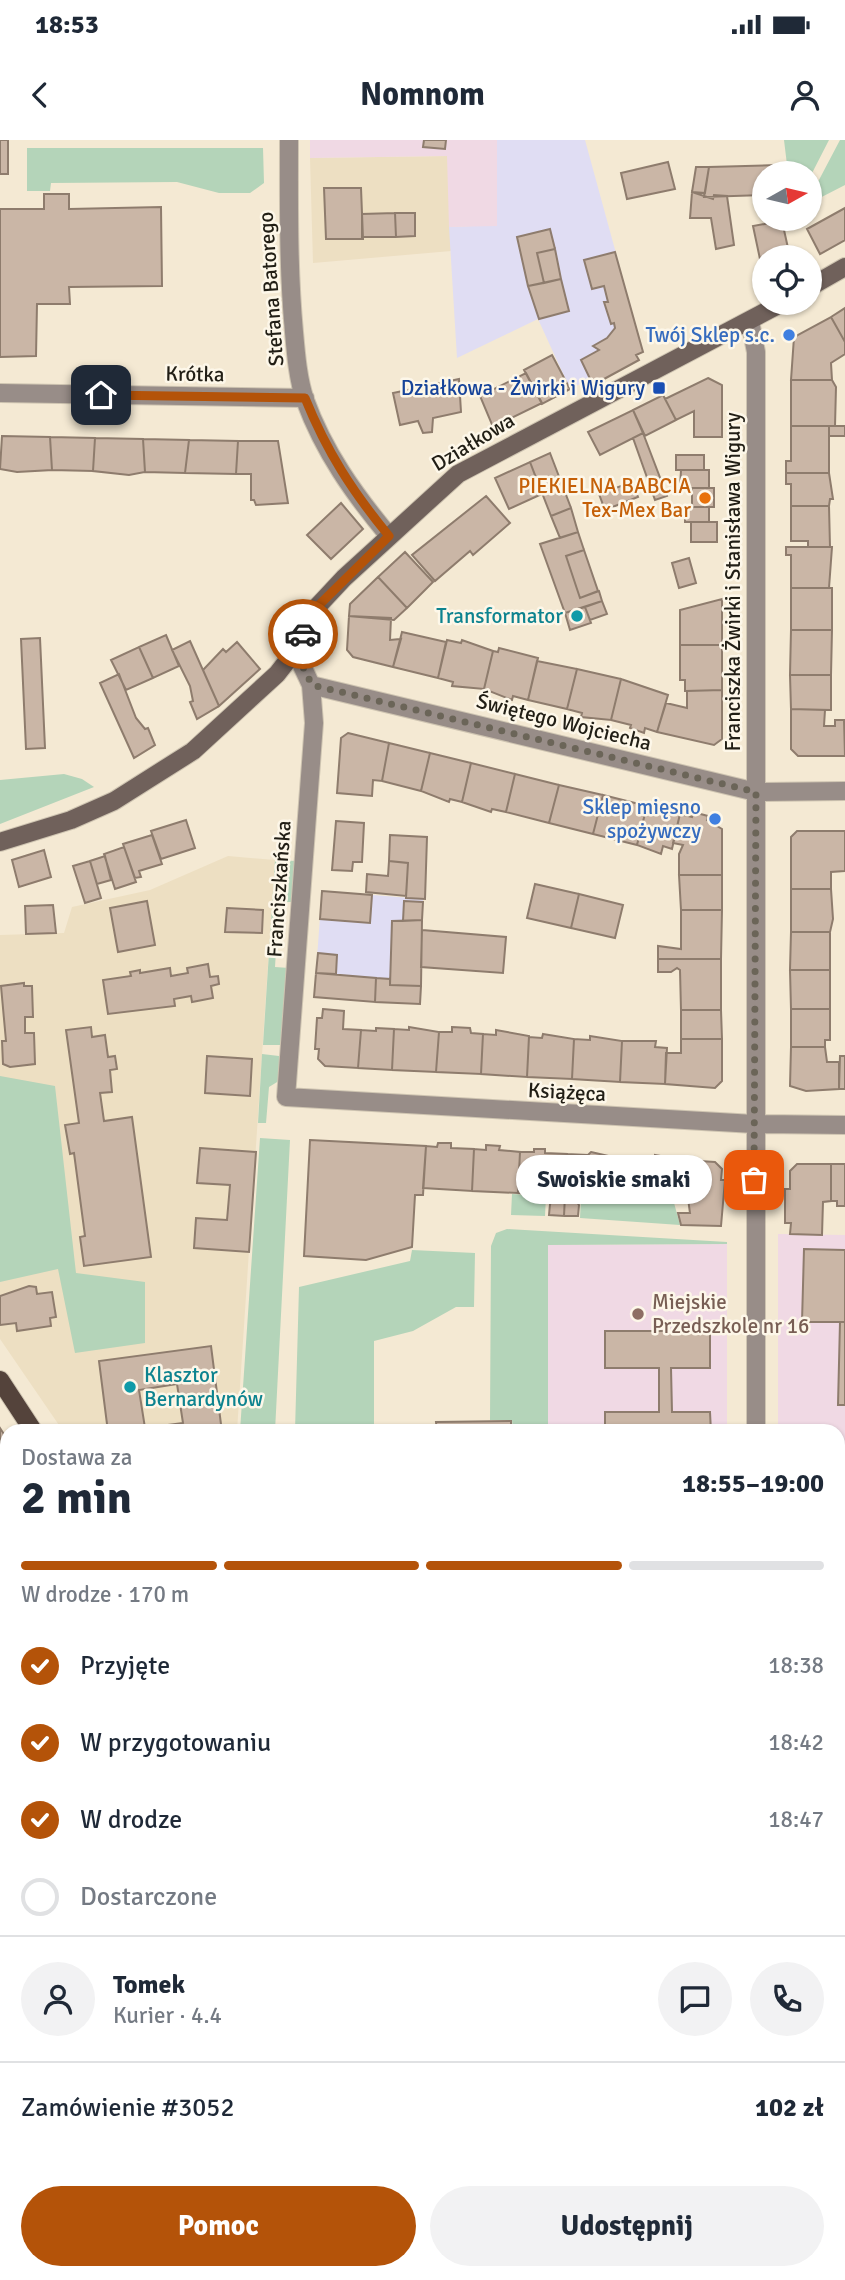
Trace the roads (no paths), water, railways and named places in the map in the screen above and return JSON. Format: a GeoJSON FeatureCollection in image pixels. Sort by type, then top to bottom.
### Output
{"type":"FeatureCollection","features":[{"type":"Feature","properties":{"kind":"main road"},"geometry":{"type":"LineString","coordinates":[[0,1381],[29,1424]]}},
{"type":"Feature","properties":{"kind":"street","name":"Stefana Batorego"},"geometry":{"type":"LineString","coordinates":[[289,140],[289,272],[297,366],[305,398],[325,447],[342,475],[389,536]]}},
{"type":"Feature","properties":{"kind":"street"},"geometry":{"type":"LineString","coordinates":[[822,280],[845,267]]}},
{"type":"Feature","properties":{"kind":"street","name":"Działkowa"},"geometry":{"type":"LineString","coordinates":[[0,842],[71,820],[114,801],[193,751],[277,674],[295,651],[315,609],[389,536],[467,468],[761,315]]}},
{"type":"Feature","properties":{"kind":"street","name":"Franciszka Żwirki i Stanisława Wigury"},"geometry":{"type":"LineString","coordinates":[[750,321],[756,352],[756,1424]]}},
{"type":"Feature","properties":{"kind":"street","name":"Krótka"},"geometry":{"type":"LineString","coordinates":[[0,393],[305,398]]}},
{"type":"Feature","properties":{"kind":"street"},"geometry":{"type":"LineString","coordinates":[[295,651],[312,685]]}},
{"type":"Feature","properties":{"kind":"street","name":"Świętego Wojciecha"},"geometry":{"type":"LineString","coordinates":[[312,685],[756,792],[845,791]]}},
{"type":"Feature","properties":{"kind":"street","name":"Franciszkańska"},"geometry":{"type":"LineString","coordinates":[[286,1097],[314,723],[312,685]]}},
{"type":"Feature","properties":{"kind":"street","name":"Książęca"},"geometry":{"type":"LineString","coordinates":[[286,1097],[754,1124],[845,1125]]}},
{"type":"Feature","properties":{"kind":"place","name":"Twój Sklep s.c."},"geometry":{"type":"Point","coordinates":[789,335]}},
{"type":"Feature","properties":{"kind":"place","name":"Działkowa - Żwirki i Wigury"},"geometry":{"type":"Point","coordinates":[659,388]}},
{"type":"Feature","properties":{"kind":"place","name":"PIEKIELNA BABCIA Tex-Mex Bar"},"geometry":{"type":"Point","coordinates":[705,498]}},
{"type":"Feature","properties":{"kind":"place","name":"Transformator"},"geometry":{"type":"Point","coordinates":[577,616]}},
{"type":"Feature","properties":{"kind":"place","name":"Sklep mięsno spożywczy"},"geometry":{"type":"Point","coordinates":[715,819]}},
{"type":"Feature","properties":{"kind":"place","name":"Swoiskie smaki"},"geometry":{"type":"Point","coordinates":[754,1180]}},
{"type":"Feature","properties":{"kind":"place","name":"Miejskie Przedszkole nr 16"},"geometry":{"type":"Point","coordinates":[638,1314]}},
{"type":"Feature","properties":{"kind":"place","name":"Klasztor Bernardynów"},"geometry":{"type":"Point","coordinates":[130,1387]}}]}
